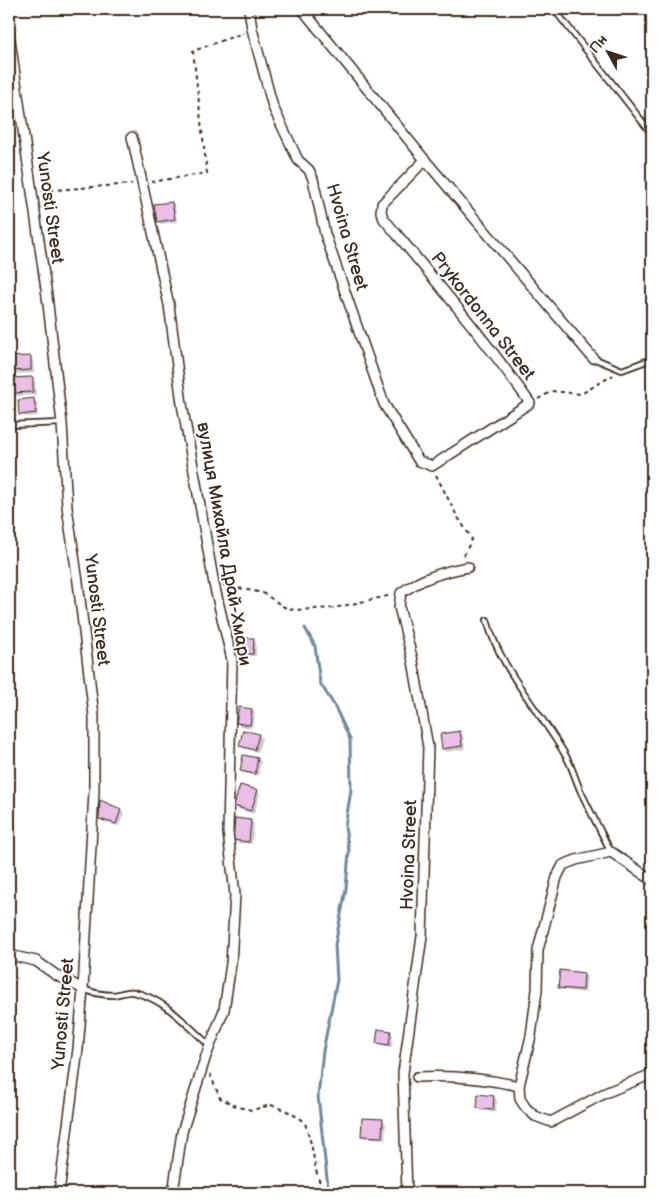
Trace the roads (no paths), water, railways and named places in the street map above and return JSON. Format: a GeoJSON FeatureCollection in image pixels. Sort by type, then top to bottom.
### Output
{"type":"FeatureCollection","features":[{"type":"Feature","properties":{"kind":"street","name":"Hvoina Street"},"geometry":{"type":"LineString","coordinates":[[249,9],[252,29],[273,107],[298,160],[309,170],[313,179],[326,234],[384,404],[420,461],[432,466]]}},
{"type":"Feature","properties":{"kind":"street"},"geometry":{"type":"LineString","coordinates":[[302,9],[425,160],[593,358]]}},
{"type":"Feature","properties":{"kind":"street","name":"Yunosti Street"},"geometry":{"type":"LineString","coordinates":[[9,33],[47,296],[62,424],[67,507],[94,716],[94,792],[83,989],[59,1193]]}},
{"type":"Feature","properties":{"kind":"street","name":"вулиця Михайла Драй-Хмари"},"geometry":{"type":"LineString","coordinates":[[132,137],[169,305],[182,404],[214,584],[232,660],[228,832],[235,894],[231,964],[224,1010],[204,1063],[182,1132],[173,1193]]}},
{"type":"Feature","properties":{"kind":"street","name":"Prykordonna Street"},"geometry":{"type":"LineString","coordinates":[[425,160],[382,204],[381,212],[384,219],[504,365],[530,403],[432,466]]}},
{"type":"Feature","properties":{"kind":"street","name":"Hvoina Street"},"geometry":{"type":"LineString","coordinates":[[407,1193],[403,1073],[422,936],[428,747],[413,661],[399,607],[401,593],[413,584],[452,570],[468,567]]}},
{"type":"Feature","properties":{"kind":"street"},"geometry":{"type":"LineString","coordinates":[[652,880],[611,852],[563,865],[557,877],[538,950],[537,990],[531,1036],[519,1086],[520,1099],[526,1108],[536,1116],[551,1122],[605,1093],[652,1074]]}},
{"type":"Feature","properties":{"kind":"street"},"geometry":{"type":"LineString","coordinates":[[9,955],[36,961],[56,975],[83,989]]}},
{"type":"Feature","properties":{"kind":"street"},"geometry":{"type":"LineString","coordinates":[[417,1077],[469,1077],[519,1086]]}},
{"type":"Feature","properties":{"kind":"lane"},"geometry":{"type":"LineString","coordinates":[[554,9],[652,134]]}},
{"type":"Feature","properties":{"kind":"lane"},"geometry":{"type":"LineString","coordinates":[[593,358],[622,370],[652,359]]}},
{"type":"Feature","properties":{"kind":"lane"},"geometry":{"type":"LineString","coordinates":[[9,425],[62,424]]}},
{"type":"Feature","properties":{"kind":"lane"},"geometry":{"type":"LineString","coordinates":[[487,620],[491,635],[514,678],[541,716],[568,760],[581,792],[611,852]]}},
{"type":"Feature","properties":{"kind":"lane"},"geometry":{"type":"LineString","coordinates":[[83,989],[91,993],[114,995],[131,992],[148,996],[164,1006],[210,1046]]}},
{"type":"Feature","properties":{"kind":"waterway"},"geometry":{"type":"LineString","coordinates":[[305,628],[315,646],[320,683],[334,705],[350,739],[351,790],[345,827],[349,851],[346,889],[335,945],[337,980],[323,1051],[318,1096],[328,1188]]}}]}
